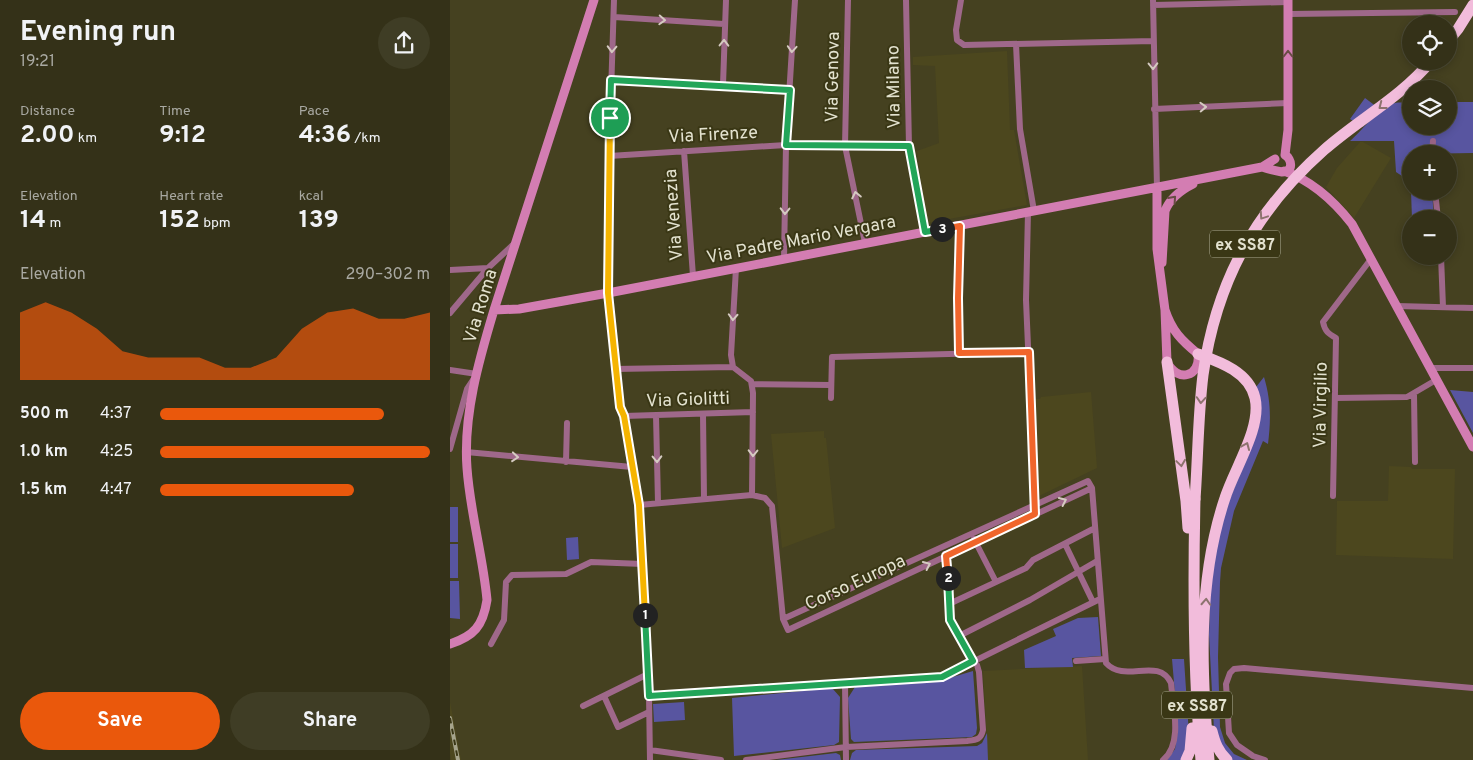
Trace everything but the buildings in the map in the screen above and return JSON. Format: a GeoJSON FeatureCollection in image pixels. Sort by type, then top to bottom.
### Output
{"type":"FeatureCollection","features":[{"type":"Feature","properties":{"kind":"highway"},"geometry":{"type":"LineString","coordinates":[[1457,29],[1473,6]]}},
{"type":"Feature","properties":{"kind":"highway","name":"ex SS87"},"geometry":{"type":"LineString","coordinates":[[1209,760],[1205,696],[1193,605],[1195,500],[1203,376],[1210,336],[1220,301],[1234,267],[1250,236],[1269,208],[1318,156],[1416,79],[1424,70]]}},
{"type":"Feature","properties":{"kind":"highway"},"geometry":{"type":"LineString","coordinates":[[1186,760],[1192,738],[1191,680],[1199,650],[1214,535],[1229,485],[1254,425],[1257,410],[1251,386],[1239,374],[1227,365],[1198,354]]}},
{"type":"Feature","properties":{"kind":"highway"},"geometry":{"type":"LineString","coordinates":[[1167,362],[1186,501],[1193,605]]}},
{"type":"Feature","properties":{"kind":"highway","name":"ex SS87"},"geometry":{"type":"LineString","coordinates":[[1199,650],[1201,760]]}},
{"type":"Feature","properties":{"kind":"highway"},"geometry":{"type":"LineString","coordinates":[[1205,696],[1215,743],[1220,754],[1227,760]]}},
{"type":"Feature","properties":{"kind":"street","name":"Via Roma"},"geometry":{"type":"LineString","coordinates":[[450,644],[462,640],[475,632],[485,613],[487,600],[468,484],[466,452],[469,418],[477,374],[494,310],[594,0]]}},
{"type":"Feature","properties":{"kind":"street"},"geometry":{"type":"LineString","coordinates":[[614,0],[608,156],[608,293],[620,407],[624,416],[639,505],[649,696],[650,760]]}},
{"type":"Feature","properties":{"kind":"street"},"geometry":{"type":"LineString","coordinates":[[723,85],[726,0]]}},
{"type":"Feature","properties":{"kind":"street"},"geometry":{"type":"LineString","coordinates":[[784,258],[786,145],[795,0]]}},
{"type":"Feature","properties":{"kind":"street","name":"Via Genova"},"geometry":{"type":"LineString","coordinates":[[848,0],[845,146],[865,243]]}},
{"type":"Feature","properties":{"kind":"street","name":"Via Milano"},"geometry":{"type":"LineString","coordinates":[[906,0],[909,146],[925,232]]}},
{"type":"Feature","properties":{"kind":"street"},"geometry":{"type":"LineString","coordinates":[[961,0],[956,30],[957,40],[964,45],[1153,41]]}},
{"type":"Feature","properties":{"kind":"street"},"geometry":{"type":"LineString","coordinates":[[1165,310],[1170,325],[1182,340],[1198,354],[1199,361],[1191,373],[1184,375],[1176,374],[1170,369],[1167,362],[1165,310],[1157,249],[1153,3],[1288,1],[1288,130],[1285,155]]}},
{"type":"Feature","properties":{"kind":"street"},"geometry":{"type":"LineString","coordinates":[[1288,14],[1455,12]]}},
{"type":"Feature","properties":{"kind":"street"},"geometry":{"type":"LineString","coordinates":[[614,17],[724,24]]}},
{"type":"Feature","properties":{"kind":"street"},"geometry":{"type":"LineString","coordinates":[[1016,44],[1020,129],[1031,212],[1026,300],[1035,514]]}},
{"type":"Feature","properties":{"kind":"street"},"geometry":{"type":"LineString","coordinates":[[611,80],[790,90]]}},
{"type":"Feature","properties":{"kind":"street"},"geometry":{"type":"LineString","coordinates":[[1154,109],[1288,103]]}},
{"type":"Feature","properties":{"kind":"street","name":"Via Firenze"},"geometry":{"type":"LineString","coordinates":[[608,156],[786,145],[909,146]]}},
{"type":"Feature","properties":{"kind":"street","name":"Via Venezia"},"geometry":{"type":"LineString","coordinates":[[684,151],[693,276]]}},
{"type":"Feature","properties":{"kind":"street"},"geometry":{"type":"LineString","coordinates":[[1291,162],[1290,168],[1281,171],[1274,164],[1275,159],[1279,155],[1285,155],[1290,158],[1300,177],[1319,190],[1352,224],[1473,447]]}},
{"type":"Feature","properties":{"kind":"street","name":"Via Padre Mario Vergara"},"geometry":{"type":"LineString","coordinates":[[494,310],[518,309],[608,293],[1200,180],[1262,167],[1275,159]]}},
{"type":"Feature","properties":{"kind":"street","name":"Via Padre Mario Vergara"},"geometry":{"type":"LineString","coordinates":[[1262,167],[1300,177]]}},
{"type":"Feature","properties":{"kind":"street"},"geometry":{"type":"LineString","coordinates":[[1160,280],[1167,205],[1184,188],[1200,180]]}},
{"type":"Feature","properties":{"kind":"street"},"geometry":{"type":"LineString","coordinates":[[959,353],[960,226]]}},
{"type":"Feature","properties":{"kind":"street"},"geometry":{"type":"LineString","coordinates":[[450,313],[488,268],[517,241]]}},
{"type":"Feature","properties":{"kind":"street","name":"Via Virgilio"},"geometry":{"type":"LineString","coordinates":[[1333,496],[1336,338],[1329,336],[1323,322],[1371,259]]}},
{"type":"Feature","properties":{"kind":"street"},"geometry":{"type":"LineString","coordinates":[[1441,265],[1443,307]]}},
{"type":"Feature","properties":{"kind":"street"},"geometry":{"type":"LineString","coordinates":[[450,270],[488,268]]}},
{"type":"Feature","properties":{"kind":"street"},"geometry":{"type":"LineString","coordinates":[[733,367],[731,355],[736,268]]}},
{"type":"Feature","properties":{"kind":"street"},"geometry":{"type":"LineString","coordinates":[[1397,306],[1473,308]]}},
{"type":"Feature","properties":{"kind":"street"},"geometry":{"type":"LineString","coordinates":[[831,398],[832,357],[1029,352]]}},
{"type":"Feature","properties":{"kind":"street"},"geometry":{"type":"LineString","coordinates":[[616,369],[733,367],[751,381],[752,384],[752,495],[639,505]]}},
{"type":"Feature","properties":{"kind":"street"},"geometry":{"type":"LineString","coordinates":[[1430,368],[1473,368]]}},
{"type":"Feature","properties":{"kind":"street"},"geometry":{"type":"LineString","coordinates":[[450,370],[477,374],[467,389],[452,436],[450,449]]}},
{"type":"Feature","properties":{"kind":"street"},"geometry":{"type":"LineString","coordinates":[[1335,398],[1408,397],[1436,380]]}},
{"type":"Feature","properties":{"kind":"street"},"geometry":{"type":"LineString","coordinates":[[752,384],[831,385]]}},
{"type":"Feature","properties":{"kind":"street"},"geometry":{"type":"LineString","coordinates":[[1414,394],[1415,462]]}},
{"type":"Feature","properties":{"kind":"street","name":"Via Giolitti"},"geometry":{"type":"LineString","coordinates":[[624,416],[753,412]]}},
{"type":"Feature","properties":{"kind":"street"},"geometry":{"type":"LineString","coordinates":[[702,414],[704,499]]}},
{"type":"Feature","properties":{"kind":"street"},"geometry":{"type":"LineString","coordinates":[[656,415],[658,503]]}},
{"type":"Feature","properties":{"kind":"street"},"geometry":{"type":"LineString","coordinates":[[566,462],[567,423]]}},
{"type":"Feature","properties":{"kind":"street"},"geometry":{"type":"LineString","coordinates":[[466,452],[632,467]]}},
{"type":"Feature","properties":{"kind":"street","name":"Corso Europa"},"geometry":{"type":"LineString","coordinates":[[752,495],[765,498],[772,506],[783,619],[788,630],[1092,488],[1088,481],[783,619]]}},
{"type":"Feature","properties":{"kind":"street"},"geometry":{"type":"LineString","coordinates":[[1092,488],[1106,663],[1116,671],[1159,671],[1168,677],[1171,683],[1175,738],[1171,750],[1163,760]]}},
{"type":"Feature","properties":{"kind":"street"},"geometry":{"type":"LineString","coordinates":[[985,528],[989,536]]}},
{"type":"Feature","properties":{"kind":"street"},"geometry":{"type":"LineString","coordinates":[[949,604],[1026,568],[1034,560],[1095,528]]}},
{"type":"Feature","properties":{"kind":"street"},"geometry":{"type":"LineString","coordinates":[[972,534],[996,582]]}},
{"type":"Feature","properties":{"kind":"street"},"geometry":{"type":"LineString","coordinates":[[1065,544],[1093,602]]}},
{"type":"Feature","properties":{"kind":"street"},"geometry":{"type":"LineString","coordinates":[[746,760],[846,747],[977,740],[984,730],[979,672],[977,665],[950,620],[946,556],[943,547]]}},
{"type":"Feature","properties":{"kind":"street"},"geometry":{"type":"LineString","coordinates":[[959,636],[1030,600],[1097,561]]}},
{"type":"Feature","properties":{"kind":"street"},"geometry":{"type":"LineString","coordinates":[[491,644],[504,620],[506,582],[512,575],[566,574],[590,562],[643,564]]}},
{"type":"Feature","properties":{"kind":"street"},"geometry":{"type":"LineString","coordinates":[[649,696],[942,677],[1100,599]]}},
{"type":"Feature","properties":{"kind":"street"},"geometry":{"type":"LineString","coordinates":[[1076,661],[1106,659]]}},
{"type":"Feature","properties":{"kind":"street"},"geometry":{"type":"LineString","coordinates":[[1266,760],[1253,756],[1237,745],[1229,733],[1226,684],[1230,673],[1234,669],[1244,668],[1473,688]]}},
{"type":"Feature","properties":{"kind":"street"},"geometry":{"type":"LineString","coordinates":[[583,706],[648,674]]}},
{"type":"Feature","properties":{"kind":"street"},"geometry":{"type":"LineString","coordinates":[[845,684],[846,760]]}},
{"type":"Feature","properties":{"kind":"street"},"geometry":{"type":"LineString","coordinates":[[604,696],[618,727],[649,712]]}},
{"type":"Feature","properties":{"kind":"street"},"geometry":{"type":"LineString","coordinates":[[650,750],[722,760]]}},
{"type":"Feature","properties":{"kind":"shaded area"},"geometry":{"type":"Polygon","coordinates":[[[1007,51],[1010,130],[1014,130],[1027,205],[927,223],[917,151],[939,143],[935,66],[913,65],[913,57],[1007,51]]]}},
{"type":"Feature","properties":{"kind":"shaded area"},"geometry":{"type":"Polygon","coordinates":[[[1365,98],[1377,107],[1363,127],[1350,119],[1365,98]]]}},
{"type":"Feature","properties":{"kind":"shaded area"},"geometry":{"type":"Polygon","coordinates":[[[1457,102],[1473,102],[1473,153],[1457,153],[1457,145],[1402,145],[1402,176],[1396,172],[1394,141],[1350,141],[1377,114],[1395,103],[1402,103],[1402,135],[1457,135],[1457,102]]]}},
{"type":"Feature","properties":{"kind":"shaded area"},"geometry":{"type":"Polygon","coordinates":[[[1360,142],[1391,158],[1354,218],[1326,187],[1337,168],[1360,142]]]}},
{"type":"Feature","properties":{"kind":"shaded area"},"geometry":{"type":"Polygon","coordinates":[[[1411,200],[1433,200],[1433,210],[1412,210],[1411,200]]]}},
{"type":"Feature","properties":{"kind":"shaded area"},"geometry":{"type":"Polygon","coordinates":[[[1264,377],[1270,410],[1268,444],[1263,441],[1234,511],[1221,568],[1218,657],[1220,727],[1225,743],[1234,754],[1247,760],[1229,760],[1214,730],[1209,635],[1211,566],[1219,526],[1255,436],[1256,387],[1264,377]]]}},
{"type":"Feature","properties":{"kind":"shaded area"},"geometry":{"type":"Polygon","coordinates":[[[1450,390],[1473,392],[1473,433],[1450,390]]]}},
{"type":"Feature","properties":{"kind":"shaded area"},"geometry":{"type":"Polygon","coordinates":[[[1091,392],[1097,468],[1039,496],[1035,399],[1091,392]]]}},
{"type":"Feature","properties":{"kind":"shaded area"},"geometry":{"type":"Polygon","coordinates":[[[824,431],[835,528],[782,548],[771,434],[824,431]]]}},
{"type":"Feature","properties":{"kind":"shaded area"},"geometry":{"type":"Polygon","coordinates":[[[1389,466],[1411,467],[1412,469],[1455,469],[1453,559],[1336,555],[1337,501],[1388,501],[1389,466]]]}},
{"type":"Feature","properties":{"kind":"shaded area"},"geometry":{"type":"Polygon","coordinates":[[[450,507],[458,507],[458,542],[450,542],[450,507]]]}},
{"type":"Feature","properties":{"kind":"shaded area"},"geometry":{"type":"Polygon","coordinates":[[[578,537],[579,559],[567,560],[566,538],[578,537]]]}},
{"type":"Feature","properties":{"kind":"shaded area"},"geometry":{"type":"Polygon","coordinates":[[[450,544],[458,544],[458,578],[450,578],[450,544]]]}},
{"type":"Feature","properties":{"kind":"shaded area"},"geometry":{"type":"Polygon","coordinates":[[[450,581],[459,581],[460,619],[450,618],[450,581]]]}},
{"type":"Feature","properties":{"kind":"shaded area"},"geometry":{"type":"Polygon","coordinates":[[[1098,617],[1101,656],[1072,658],[1073,667],[1025,668],[1024,650],[1056,636],[1053,629],[1078,618],[1098,617]]]}},
{"type":"Feature","properties":{"kind":"shaded area"},"geometry":{"type":"Polygon","coordinates":[[[1172,659],[1184,659],[1189,735],[1182,760],[1167,760],[1175,749],[1178,729],[1172,659]]]}},
{"type":"Feature","properties":{"kind":"shaded area"},"geometry":{"type":"Polygon","coordinates":[[[1082,666],[1088,760],[988,760],[983,671],[1082,666]]]}},
{"type":"Feature","properties":{"kind":"shaded area"},"geometry":{"type":"Polygon","coordinates":[[[973,671],[977,728],[976,734],[972,737],[854,742],[851,739],[848,698],[855,687],[936,682],[973,671]]]}},
{"type":"Feature","properties":{"kind":"shaded area"},"geometry":{"type":"Polygon","coordinates":[[[832,688],[840,697],[839,742],[834,745],[734,756],[732,698],[832,688]]]}},
{"type":"Feature","properties":{"kind":"shaded area"},"geometry":{"type":"Polygon","coordinates":[[[450,702],[461,760],[451,760],[450,702]]]}},
{"type":"Feature","properties":{"kind":"shaded area"},"geometry":{"type":"Polygon","coordinates":[[[684,702],[685,720],[654,722],[653,704],[684,702]]]}},
{"type":"Feature","properties":{"kind":"shaded area"},"geometry":{"type":"Polygon","coordinates":[[[987,733],[988,760],[850,760],[852,753],[856,750],[977,746],[982,743],[987,733]]]}},
{"type":"Feature","properties":{"kind":"shaded area"},"geometry":{"type":"Polygon","coordinates":[[[836,753],[840,755],[841,760],[776,760],[836,753]]]}},
{"type":"Feature","properties":{"kind":"railway"},"geometry":{"type":"LineString","coordinates":[[450,718],[458,760]]}},
{"type":"Feature","properties":{"kind":"route"},"geometry":{"type":"LineString","coordinates":[[611,80],[790,90],[786,145],[909,146],[925,232],[960,226],[959,353],[1029,352],[1035,514],[946,556],[950,620],[973,661],[942,677],[649,696],[639,505],[624,416],[620,407],[608,293],[608,156],[610,118],[611,80]]}}]}
